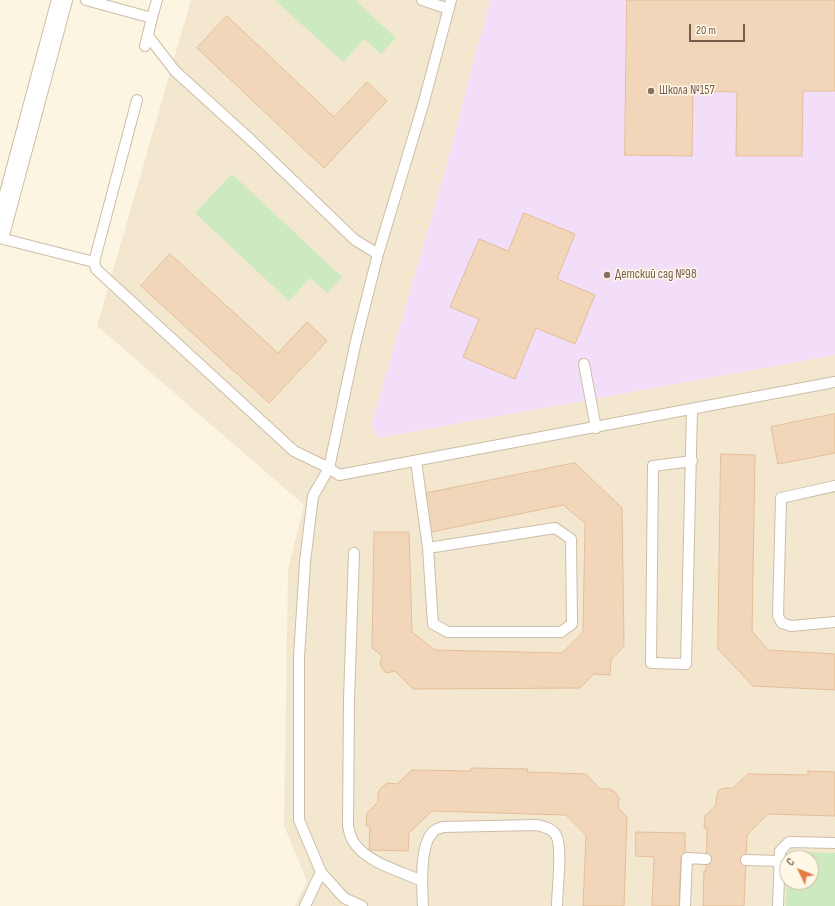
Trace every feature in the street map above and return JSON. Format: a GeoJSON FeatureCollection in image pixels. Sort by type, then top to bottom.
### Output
{"type":"FeatureCollection","features":[{"type":"Feature","properties":{"kind":"street"},"geometry":{"type":"LineString","coordinates":[[0,231],[62,0]]}},
{"type":"Feature","properties":{"kind":"lane"},"geometry":{"type":"LineString","coordinates":[[86,0],[152,18]]}},
{"type":"Feature","properties":{"kind":"lane"},"geometry":{"type":"LineString","coordinates":[[145,46],[157,0]]}},
{"type":"Feature","properties":{"kind":"lane"},"geometry":{"type":"LineString","coordinates":[[362,906],[344,898],[321,872],[299,820],[299,657],[305,562],[313,496],[329,468],[356,341],[378,254],[423,105],[450,5],[422,0]]}},
{"type":"Feature","properties":{"kind":"lane"},"geometry":{"type":"LineString","coordinates":[[148,36],[175,71],[252,141],[355,240],[378,254]]}},
{"type":"Feature","properties":{"kind":"lane"},"geometry":{"type":"LineString","coordinates":[[137,100],[94,262],[96,269],[294,451],[329,468],[339,475],[835,382]]}},
{"type":"Feature","properties":{"kind":"lane"},"geometry":{"type":"LineString","coordinates":[[0,238],[94,262]]}},
{"type":"Feature","properties":{"kind":"lane"},"geometry":{"type":"LineString","coordinates":[[584,364],[596,428]]}},
{"type":"Feature","properties":{"kind":"lane"},"geometry":{"type":"LineString","coordinates":[[692,410],[692,461],[686,664],[651,663],[653,466],[692,461]]}},
{"type":"Feature","properties":{"kind":"lane"},"geometry":{"type":"LineString","coordinates":[[416,461],[428,548],[433,624],[448,632],[560,632],[572,624],[571,539],[555,528],[428,548]]}},
{"type":"Feature","properties":{"kind":"lane"},"geometry":{"type":"LineString","coordinates":[[835,486],[781,498],[778,616],[782,623],[791,626],[835,622]]}},
{"type":"Feature","properties":{"kind":"lane"},"geometry":{"type":"LineString","coordinates":[[354,553],[349,699],[348,826],[352,840],[368,857],[422,881]]}},
{"type":"Feature","properties":{"kind":"lane"},"geometry":{"type":"LineString","coordinates":[[423,906],[422,881],[425,846],[429,837],[434,831],[443,827],[537,825],[547,827],[555,834],[559,844],[557,906]]}},
{"type":"Feature","properties":{"kind":"lane"},"geometry":{"type":"LineString","coordinates":[[781,850],[789,842],[835,843]]}},
{"type":"Feature","properties":{"kind":"lane"},"geometry":{"type":"LineString","coordinates":[[685,906],[687,858],[706,859]]}},
{"type":"Feature","properties":{"kind":"lane"},"geometry":{"type":"LineString","coordinates":[[746,860],[779,861]]}},
{"type":"Feature","properties":{"kind":"lane"},"geometry":{"type":"LineString","coordinates":[[305,906],[321,872]]}},
{"type":"Feature","properties":{"kind":"lane"},"geometry":{"type":"LineString","coordinates":[[778,906],[779,884]]}},
{"type":"Feature","properties":{"kind":"shaded area"},"geometry":{"type":"Polygon","coordinates":[[[191,0],[835,0],[835,906],[295,906],[307,881],[284,826],[288,569],[304,505],[97,326],[191,0]]]}},
{"type":"Feature","properties":{"kind":"shaded area"},"geometry":{"type":"Polygon","coordinates":[[[490,0],[835,0],[835,355],[378,438],[371,425],[442,182],[490,0]]]}},
{"type":"Feature","properties":{"kind":"green space"},"geometry":{"type":"Polygon","coordinates":[[[275,0],[355,0],[396,38],[381,54],[364,39],[343,62],[275,0]]]}},
{"type":"Feature","properties":{"kind":"green space"},"geometry":{"type":"Polygon","coordinates":[[[232,174],[342,277],[327,293],[310,278],[289,301],[195,213],[232,174]]]}},
{"type":"Feature","properties":{"kind":"green space"},"geometry":{"type":"Polygon","coordinates":[[[819,853],[835,853],[835,906],[786,906],[787,890],[819,890],[819,853]]]}},
{"type":"Feature","properties":{"kind":"building"},"geometry":{"type":"Polygon","coordinates":[[[627,0],[835,0],[835,91],[803,91],[802,156],[736,156],[737,92],[693,91],[692,156],[625,155],[627,0]]]}},
{"type":"Feature","properties":{"kind":"building"},"geometry":{"type":"Polygon","coordinates":[[[227,16],[334,117],[367,82],[387,101],[324,168],[197,48],[227,16]]]}},
{"type":"Feature","properties":{"kind":"building"},"geometry":{"type":"Polygon","coordinates":[[[524,213],[575,234],[557,279],[595,295],[575,344],[536,328],[515,379],[463,357],[479,319],[450,307],[479,239],[508,251],[524,213]]]}},
{"type":"Feature","properties":{"kind":"building"},"geometry":{"type":"Polygon","coordinates":[[[170,254],[278,353],[307,322],[327,341],[269,403],[141,286],[170,254]]]}},
{"type":"Feature","properties":{"kind":"building"},"geometry":{"type":"Polygon","coordinates":[[[835,414],[835,453],[778,464],[771,427],[835,414]]]}},
{"type":"Feature","properties":{"kind":"building"},"geometry":{"type":"Polygon","coordinates":[[[721,454],[755,455],[752,631],[768,650],[835,654],[835,690],[753,686],[718,649],[721,454]]]}},
{"type":"Feature","properties":{"kind":"building"},"geometry":{"type":"Polygon","coordinates":[[[575,463],[622,508],[624,646],[611,660],[610,675],[594,674],[580,688],[413,689],[395,671],[387,673],[383,670],[380,664],[382,656],[372,648],[374,532],[409,532],[412,632],[435,650],[562,653],[583,632],[585,523],[563,505],[431,532],[423,494],[575,463]]]}},
{"type":"Feature","properties":{"kind":"building"},"geometry":{"type":"Polygon","coordinates":[[[471,768],[528,769],[527,772],[586,774],[600,789],[610,789],[616,793],[619,798],[618,808],[627,817],[624,906],[583,906],[586,835],[566,815],[432,811],[409,833],[408,851],[369,850],[370,826],[366,826],[367,813],[378,802],[378,793],[382,787],[388,783],[397,784],[412,770],[471,771],[471,768]]]}},
{"type":"Feature","properties":{"kind":"building"},"geometry":{"type":"Polygon","coordinates":[[[808,771],[835,772],[835,816],[768,814],[747,835],[744,906],[703,906],[707,833],[707,828],[704,828],[705,816],[716,805],[719,790],[733,788],[748,774],[808,775],[808,771]]]}},
{"type":"Feature","properties":{"kind":"building"},"geometry":{"type":"Polygon","coordinates":[[[636,832],[685,833],[685,858],[681,857],[679,906],[652,906],[654,857],[636,856],[636,832]]]}},
{"type":"Feature","properties":{"kind":"place","name":"Школа №157"},"geometry":{"type":"Point","coordinates":[651,91]}},
{"type":"Feature","properties":{"kind":"place","name":"Детский сад №98"},"geometry":{"type":"Point","coordinates":[607,275]}}]}
